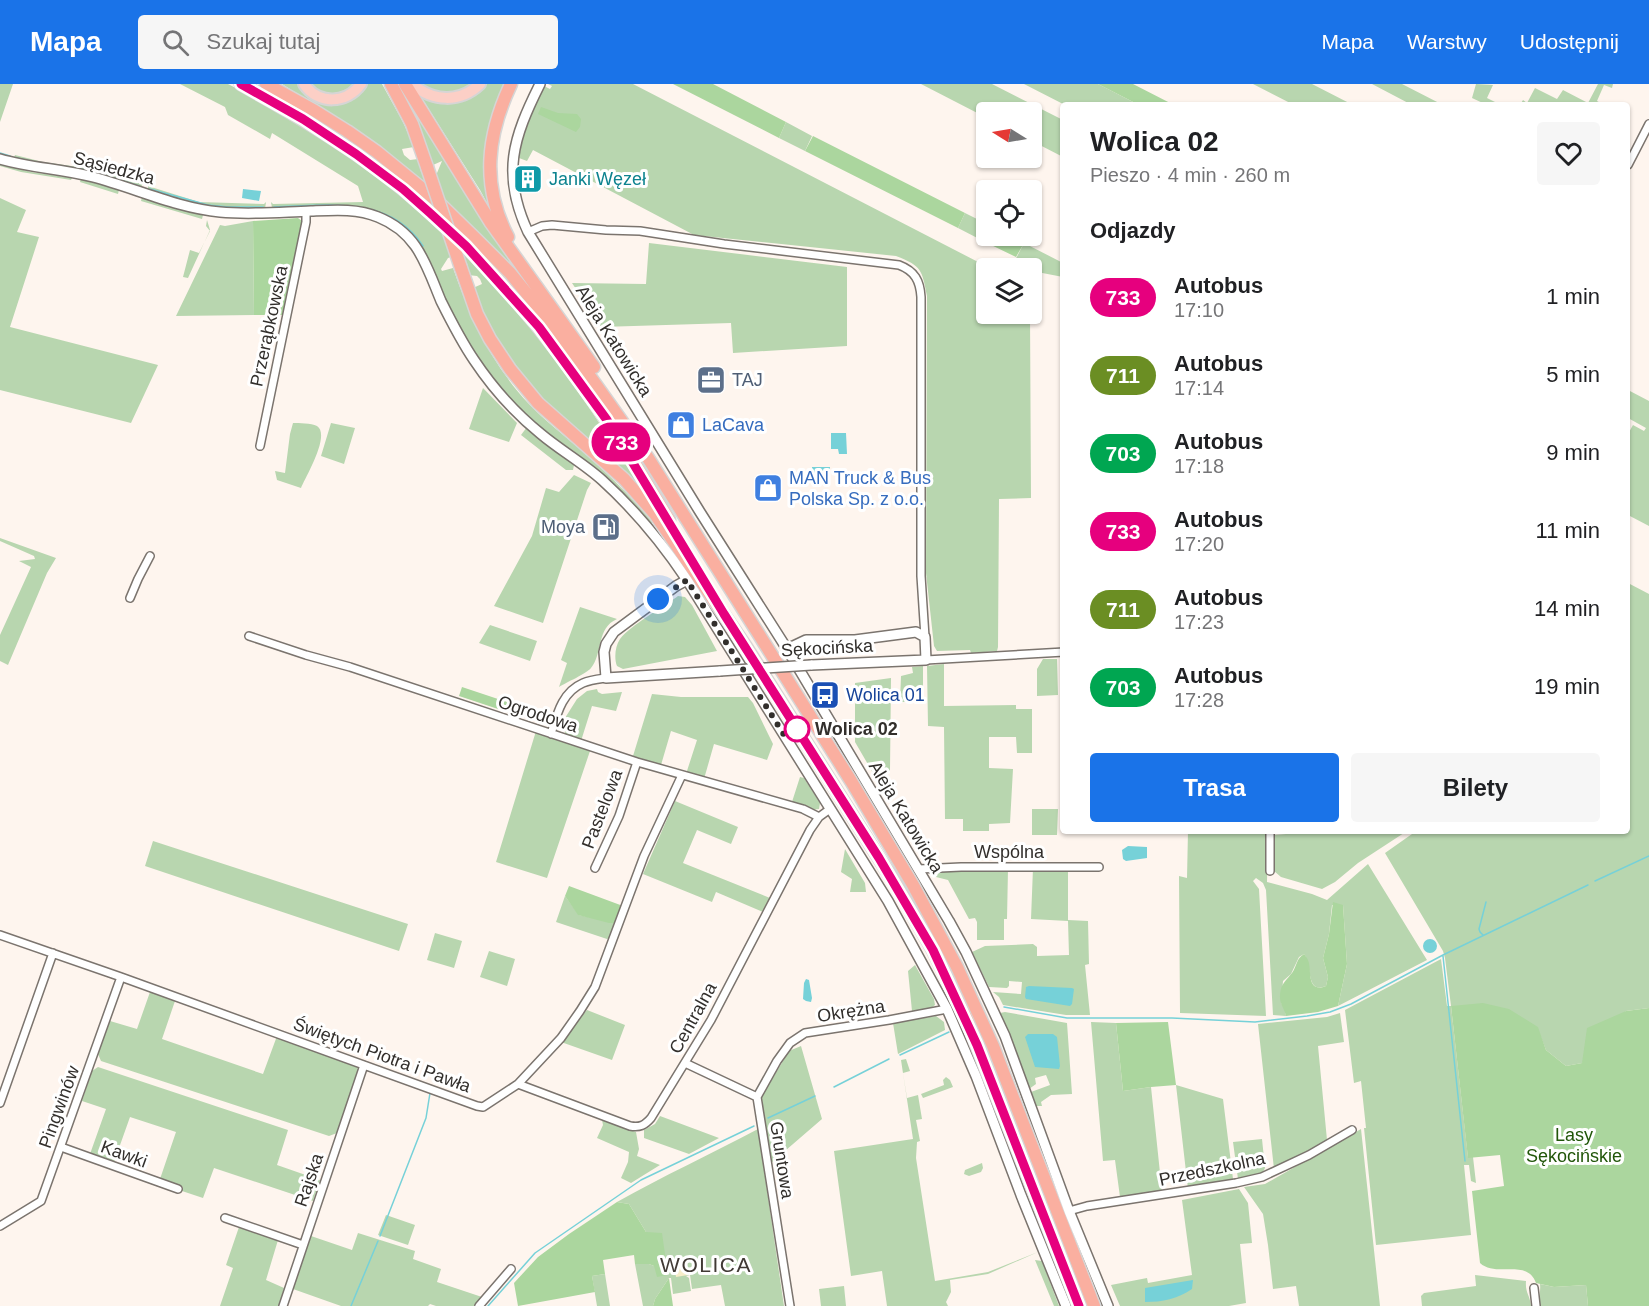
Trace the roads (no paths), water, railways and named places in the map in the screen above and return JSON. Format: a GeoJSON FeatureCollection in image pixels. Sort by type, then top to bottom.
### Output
{"type":"FeatureCollection","features":[{"type":"Feature","properties":{"kind":"highway"},"geometry":{"type":"LineString","coordinates":[[241,84],[303,119],[356,154],[381,172],[466,246],[539,327],[607,420],[724,614],[879,858],[933,950],[977,1045],[1079,1306]]}},
{"type":"Feature","properties":{"kind":"highway"},"geometry":{"type":"LineString","coordinates":[[266,84],[315,111],[377,152],[436,200],[475,238],[510,273],[559,333],[648,458]]}},
{"type":"Feature","properties":{"kind":"highway"},"geometry":{"type":"LineString","coordinates":[[391,84],[412,124],[461,268],[480,320],[490,339],[510,369],[538,403],[612,468],[644,501],[668,531],[724,614]]}},
{"type":"Feature","properties":{"kind":"highway"},"geometry":{"type":"LineString","coordinates":[[405,84],[491,223],[601,377],[648,458],[921,899],[953,957],[993,1046],[1094,1306]]}},
{"type":"Feature","properties":{"kind":"highway"},"geometry":{"type":"LineString","coordinates":[[511,84],[493,136],[490,162],[491,183],[502,225],[537,287]]}},
{"type":"Feature","properties":{"kind":"main road"},"geometry":{"type":"LineString","coordinates":[[304,84],[318,97],[336,100],[355,92],[361,84]]}},
{"type":"Feature","properties":{"kind":"main road"},"geometry":{"type":"LineString","coordinates":[[412,84],[430,95],[446,99],[457,98],[469,93],[480,84]]}},
{"type":"Feature","properties":{"kind":"street","name":"Aleja Katowicka"},"geometry":{"type":"LineString","coordinates":[[540,84],[521,125],[513,159],[516,199],[528,232],[787,649],[966,952],[1005,1036],[1069,1211],[1108,1306]]}},
{"type":"Feature","properties":{"kind":"street"},"geometry":{"type":"LineString","coordinates":[[1630,161],[1649,124]]}},
{"type":"Feature","properties":{"kind":"street","name":"Sąsiedzka"},"geometry":{"type":"LineString","coordinates":[[0,159],[37,168],[87,175],[182,204],[219,212],[344,211],[364,213],[387,221],[404,233],[423,257],[454,327],[485,376],[526,421],[602,480],[633,511],[662,544],[687,580]]}},
{"type":"Feature","properties":{"kind":"street","name":"Przerąbkowska"},"geometry":{"type":"LineString","coordinates":[[260,446],[302,241],[306,211]]}},
{"type":"Feature","properties":{"kind":"street"},"geometry":{"type":"LineString","coordinates":[[528,232],[542,226],[552,225],[640,231],[724,244],[891,264],[912,272],[919,282],[921,297],[921,576],[926,660]]}},
{"type":"Feature","properties":{"kind":"street"},"geometry":{"type":"LineString","coordinates":[[130,598],[150,556]]}},
{"type":"Feature","properties":{"kind":"street"},"geometry":{"type":"LineString","coordinates":[[606,678],[604,652],[614,632],[687,580],[894,911],[947,1009],[976,1076],[1066,1306]]}},
{"type":"Feature","properties":{"kind":"street"},"geometry":{"type":"LineString","coordinates":[[787,649],[806,640],[855,640],[916,632],[925,637]]}},
{"type":"Feature","properties":{"kind":"street","name":"Ogrodowa"},"geometry":{"type":"LineString","coordinates":[[249,636],[637,762],[803,809],[819,817]]}},
{"type":"Feature","properties":{"kind":"street","name":"Sękocińska"},"geometry":{"type":"LineString","coordinates":[[551,734],[561,702],[572,690],[584,683],[606,678],[1060,652]]}},
{"type":"Feature","properties":{"kind":"street","name":"Pastelowa"},"geometry":{"type":"LineString","coordinates":[[595,868],[619,816],[637,762]]}},
{"type":"Feature","properties":{"kind":"street","name":"Świętych Piotra i Pawła"},"geometry":{"type":"LineString","coordinates":[[0,935],[481,1107],[518,1084],[561,1038],[595,987],[644,856],[682,775]]}},
{"type":"Feature","properties":{"kind":"street","name":"Centralna"},"geometry":{"type":"LineString","coordinates":[[518,1084],[630,1126],[646,1123],[711,1020],[753,937],[819,817],[831,809]]}},
{"type":"Feature","properties":{"kind":"street"},"geometry":{"type":"LineString","coordinates":[[1270,834],[1270,871]]}},
{"type":"Feature","properties":{"kind":"street","name":"Wspólna"},"geometry":{"type":"LineString","coordinates":[[919,869],[1099,867]]}},
{"type":"Feature","properties":{"kind":"street"},"geometry":{"type":"LineString","coordinates":[[0,1103],[53,953]]}},
{"type":"Feature","properties":{"kind":"street","name":"Pingwinów"},"geometry":{"type":"LineString","coordinates":[[0,1226],[41,1201],[121,977]]}},
{"type":"Feature","properties":{"kind":"street","name":"Okrężna"},"geometry":{"type":"LineString","coordinates":[[757,1097],[790,1043],[806,1033],[947,1009]]}},
{"type":"Feature","properties":{"kind":"street"},"geometry":{"type":"LineString","coordinates":[[685,1063],[757,1097]]}},
{"type":"Feature","properties":{"kind":"street","name":"Rajska"},"geometry":{"type":"LineString","coordinates":[[283,1306],[364,1065]]}},
{"type":"Feature","properties":{"kind":"street","name":"Gruntowa"},"geometry":{"type":"LineString","coordinates":[[757,1097],[790,1306]]}},
{"type":"Feature","properties":{"kind":"street","name":"Przedszkolna"},"geometry":{"type":"LineString","coordinates":[[1069,1211],[1087,1206],[1236,1184],[1262,1177],[1300,1160],[1352,1130]]}},
{"type":"Feature","properties":{"kind":"street","name":"Kawki"},"geometry":{"type":"LineString","coordinates":[[61,1147],[178,1189]]}},
{"type":"Feature","properties":{"kind":"street"},"geometry":{"type":"LineString","coordinates":[[225,1218],[303,1245]]}},
{"type":"Feature","properties":{"kind":"street"},"geometry":{"type":"LineString","coordinates":[[479,1306],[511,1269]]}},
{"type":"Feature","properties":{"kind":"street"},"geometry":{"type":"LineString","coordinates":[[1534,1288],[1536,1306]]}},
{"type":"Feature","properties":{"kind":"water"},"geometry":{"type":"Polygon","coordinates":[[[243,189],[261,191],[259,201],[242,198],[243,189]]]}},
{"type":"Feature","properties":{"kind":"water"},"geometry":{"type":"Polygon","coordinates":[[[831,433],[846,433],[847,454],[839,454],[838,449],[831,449],[831,433]]]}},
{"type":"Feature","properties":{"kind":"water"},"geometry":{"type":"Polygon","coordinates":[[[812,467],[830,467],[830,477],[812,477],[812,467]]]}},
{"type":"Feature","properties":{"kind":"water"},"geometry":{"type":"Polygon","coordinates":[[[1128,846],[1147,847],[1147,858],[1126,861],[1123,859],[1122,850],[1128,846]]]}},
{"type":"Feature","properties":{"kind":"water"},"geometry":{"type":"Polygon","coordinates":[[[1427,939],[1433,939],[1437,946],[1433,953],[1427,953],[1423,949],[1423,943],[1427,939]]]}},
{"type":"Feature","properties":{"kind":"water"},"geometry":{"type":"Polygon","coordinates":[[[806,979],[809,980],[811,1002],[803,999],[806,979]]]}},
{"type":"Feature","properties":{"kind":"water"},"geometry":{"type":"Polygon","coordinates":[[[1026,987],[1072,988],[1074,989],[1072,1004],[1070,1006],[1026,999],[1026,987]]]}},
{"type":"Feature","properties":{"kind":"water"},"geometry":{"type":"Polygon","coordinates":[[[1028,1034],[1053,1034],[1057,1037],[1059,1069],[1035,1067],[1025,1037],[1028,1034]]]}},
{"type":"Feature","properties":{"kind":"water"},"geometry":{"type":"Polygon","coordinates":[[[1193,1280],[1192,1289],[1175,1298],[1145,1302],[1145,1288],[1193,1280]]]}},
{"type":"Feature","properties":{"kind":"waterway"},"geometry":{"type":"LineString","coordinates":[[0,153],[10,156]]}},
{"type":"Feature","properties":{"kind":"waterway"},"geometry":{"type":"LineString","coordinates":[[17,158],[39,163]]}},
{"type":"Feature","properties":{"kind":"waterway"},"geometry":{"type":"LineString","coordinates":[[50,164],[92,171],[139,186]]}},
{"type":"Feature","properties":{"kind":"waterway"},"geometry":{"type":"LineString","coordinates":[[150,189],[208,205],[263,207]]}},
{"type":"Feature","properties":{"kind":"waterway"},"geometry":{"type":"LineString","coordinates":[[274,207],[335,205],[375,211],[393,218],[409,229],[423,246]]}},
{"type":"Feature","properties":{"kind":"waterway"},"geometry":{"type":"LineString","coordinates":[[1595,881],[1649,856]]}},
{"type":"Feature","properties":{"kind":"waterway"},"geometry":{"type":"LineString","coordinates":[[1004,1007],[1067,1018],[1172,1018],[1255,1022],[1330,1012],[1351,1004],[1443,955],[1588,885]]}},
{"type":"Feature","properties":{"kind":"waterway"},"geometry":{"type":"LineString","coordinates":[[1483,935],[1479,929],[1486,902]]}},
{"type":"Feature","properties":{"kind":"waterway"},"geometry":{"type":"LineString","coordinates":[[1443,956],[1465,1161]]}},
{"type":"Feature","properties":{"kind":"waterway"},"geometry":{"type":"LineString","coordinates":[[900,1055],[949,1032]]}},
{"type":"Feature","properties":{"kind":"waterway"},"geometry":{"type":"LineString","coordinates":[[834,1087],[889,1059]]}},
{"type":"Feature","properties":{"kind":"waterway"},"geometry":{"type":"LineString","coordinates":[[380,1236],[426,1118],[430,1093]]}},
{"type":"Feature","properties":{"kind":"waterway"},"geometry":{"type":"LineString","coordinates":[[768,1118],[815,1096]]}},
{"type":"Feature","properties":{"kind":"waterway"},"geometry":{"type":"LineString","coordinates":[[488,1306],[535,1253],[641,1180],[754,1126]]}},
{"type":"Feature","properties":{"kind":"waterway"},"geometry":{"type":"LineString","coordinates":[[351,1306],[378,1241]]}},
{"type":"Feature","properties":{"kind":"place","name":"Janki Węzeł"},"geometry":{"type":"Point","coordinates":[528,179]}},
{"type":"Feature","properties":{"kind":"place","name":"TAJ"},"geometry":{"type":"Point","coordinates":[711,380]}},
{"type":"Feature","properties":{"kind":"place","name":"LaCava"},"geometry":{"type":"Point","coordinates":[681,425]}},
{"type":"Feature","properties":{"kind":"place","name":"MAN Truck & Bus Polska Sp. z o.o."},"geometry":{"type":"Point","coordinates":[768,488]}},
{"type":"Feature","properties":{"kind":"place","name":"Moya"},"geometry":{"type":"Point","coordinates":[606,527]}},
{"type":"Feature","properties":{"kind":"place","name":"Wolica 01"},"geometry":{"type":"Point","coordinates":[825,695]}},
{"type":"Feature","properties":{"kind":"place","name":"Wolica 02"},"geometry":{"type":"Point","coordinates":[797,729]}},
{"type":"Feature","properties":{"kind":"district","name":"WOLICA"},"geometry":{"type":"Point","coordinates":[706,1264]}},
{"type":"Feature","properties":{"kind":"park label","name":"Lasy Sękocińskie"},"geometry":{"type":"Point","coordinates":[1574,1145]}}]}
